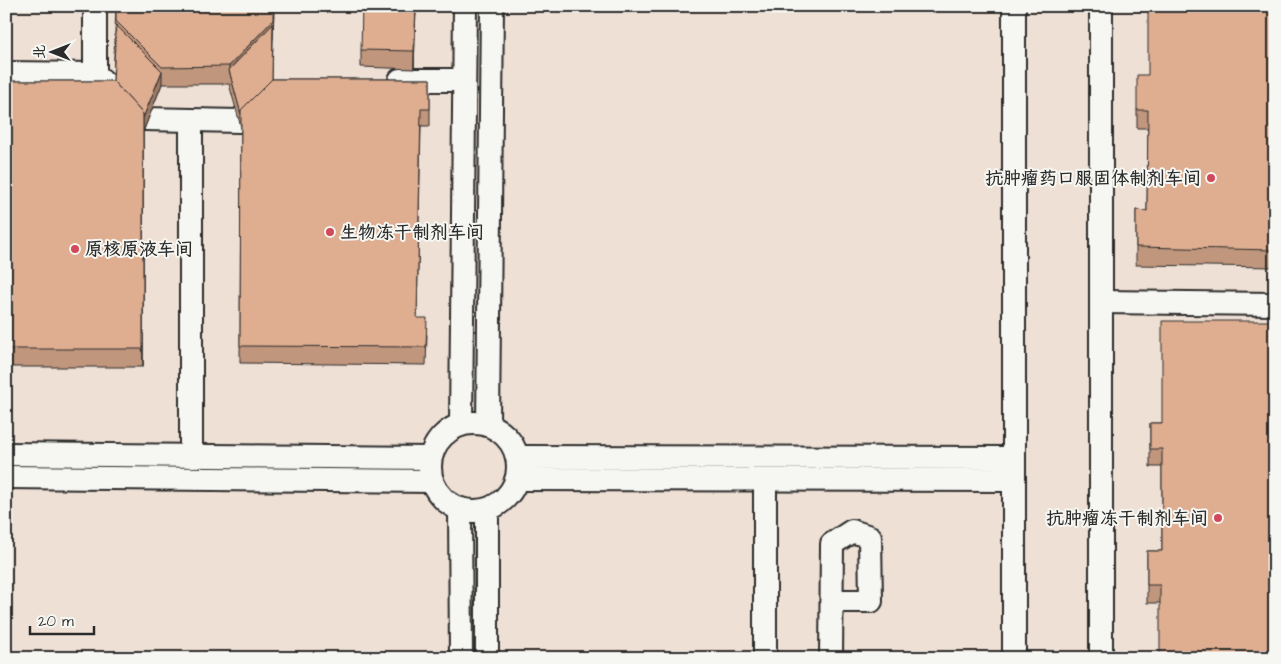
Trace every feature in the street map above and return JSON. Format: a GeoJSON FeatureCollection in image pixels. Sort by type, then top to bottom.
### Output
{"type":"FeatureCollection","features":[{"type":"Feature","properties":{"kind":"street"},"geometry":{"type":"LineString","coordinates":[[95,6],[95,74]]}},
{"type":"Feature","properties":{"kind":"street"},"geometry":{"type":"LineString","coordinates":[[461,424],[465,6]]}},
{"type":"Feature","properties":{"kind":"street"},"geometry":{"type":"LineString","coordinates":[[488,425],[492,6]]}},
{"type":"Feature","properties":{"kind":"street"},"geometry":{"type":"LineString","coordinates":[[1014,6],[1014,658]]}},
{"type":"Feature","properties":{"kind":"street"},"geometry":{"type":"LineString","coordinates":[[1101,6],[1101,658]]}},
{"type":"Feature","properties":{"kind":"street"},"geometry":{"type":"LineString","coordinates":[[6,73],[95,74],[145,119],[239,121],[276,86]]}},
{"type":"Feature","properties":{"kind":"street"},"geometry":{"type":"LineString","coordinates":[[378,80],[464,80]]}},
{"type":"Feature","properties":{"kind":"street"},"geometry":{"type":"LineString","coordinates":[[191,120],[191,456]]}},
{"type":"Feature","properties":{"kind":"street"},"geometry":{"type":"LineString","coordinates":[[1101,302],[1275,304]]}},
{"type":"Feature","properties":{"kind":"street"},"geometry":{"type":"LineString","coordinates":[[468,422],[488,425],[497,428],[508,438],[517,457],[517,479],[510,492],[500,503],[487,510],[472,512],[460,510],[445,501],[435,490],[432,481],[430,458],[433,447],[442,435],[461,424],[468,422]]}},
{"type":"Feature","properties":{"kind":"street"},"geometry":{"type":"LineString","coordinates":[[6,454],[430,458]]}},
{"type":"Feature","properties":{"kind":"street"},"geometry":{"type":"LineString","coordinates":[[517,457],[1014,458]]}},
{"type":"Feature","properties":{"kind":"street"},"geometry":{"type":"LineString","coordinates":[[6,477],[432,481]]}},
{"type":"Feature","properties":{"kind":"street"},"geometry":{"type":"LineString","coordinates":[[517,479],[1014,480]]}},
{"type":"Feature","properties":{"kind":"street"},"geometry":{"type":"LineString","coordinates":[[765,480],[765,658]]}},
{"type":"Feature","properties":{"kind":"street"},"geometry":{"type":"LineString","coordinates":[[460,510],[461,658]]}},
{"type":"Feature","properties":{"kind":"street"},"geometry":{"type":"LineString","coordinates":[[487,510],[487,658]]}},
{"type":"Feature","properties":{"kind":"street"},"geometry":{"type":"LineString","coordinates":[[831,658],[832,601]]}},
{"type":"Feature","properties":{"kind":"shaded area"},"geometry":{"type":"Polygon","coordinates":[[[6,6],[1275,6],[1275,658],[6,658],[6,6]]]}},
{"type":"Feature","properties":{"kind":"building"},"geometry":{"type":"Polygon","coordinates":[[[116,6],[273,6],[273,20],[229,66],[162,67],[116,21],[116,6]]]}},
{"type":"Feature","properties":{"kind":"building"},"geometry":{"type":"Polygon","coordinates":[[[362,6],[416,6],[414,51],[361,50],[362,6]]]}},
{"type":"Feature","properties":{"kind":"building","name":"抗肿瘤药口服固体制剂车间"},"geometry":{"type":"Polygon","coordinates":[[[1148,6],[1275,6],[1275,250],[1136,247],[1136,210],[1147,211],[1148,110],[1137,110],[1137,75],[1148,75],[1148,6]]]}},
{"type":"Feature","properties":{"kind":"building"},"geometry":{"type":"Polygon","coordinates":[[[273,24],[272,79],[241,110],[241,114],[229,70],[273,24]]]}},
{"type":"Feature","properties":{"kind":"building"},"geometry":{"type":"Polygon","coordinates":[[[116,25],[162,71],[143,118],[143,114],[113,81],[116,25]]]}},
{"type":"Feature","properties":{"kind":"building","name":"生物冻干制剂车间"},"geometry":{"type":"Polygon","coordinates":[[[272,79],[430,79],[430,109],[421,109],[417,318],[427,318],[426,347],[240,346],[241,110],[272,79]]]}},
{"type":"Feature","properties":{"kind":"building","name":"原核原液车间"},"geometry":{"type":"Polygon","coordinates":[[[6,81],[113,81],[143,114],[143,349],[6,349],[6,81]]]}},
{"type":"Feature","properties":{"kind":"building","name":"抗肿瘤冻干制剂车间"},"geometry":{"type":"Polygon","coordinates":[[[1162,321],[1275,321],[1275,658],[1160,658],[1160,585],[1147,585],[1147,551],[1162,551],[1162,449],[1150,449],[1150,423],[1162,423],[1162,321]]]}},
{"type":"Feature","properties":{"kind":"place","name":"抗肿瘤药口服固体制剂车间"},"geometry":{"type":"Point","coordinates":[1211,178]}},
{"type":"Feature","properties":{"kind":"place","name":"生物冻干制剂车间"},"geometry":{"type":"Point","coordinates":[330,232]}},
{"type":"Feature","properties":{"kind":"place","name":"原核原液车间"},"geometry":{"type":"Point","coordinates":[75,249]}},
{"type":"Feature","properties":{"kind":"place","name":"抗肿瘤冻干制剂车间"},"geometry":{"type":"Point","coordinates":[1218,518]}}]}
